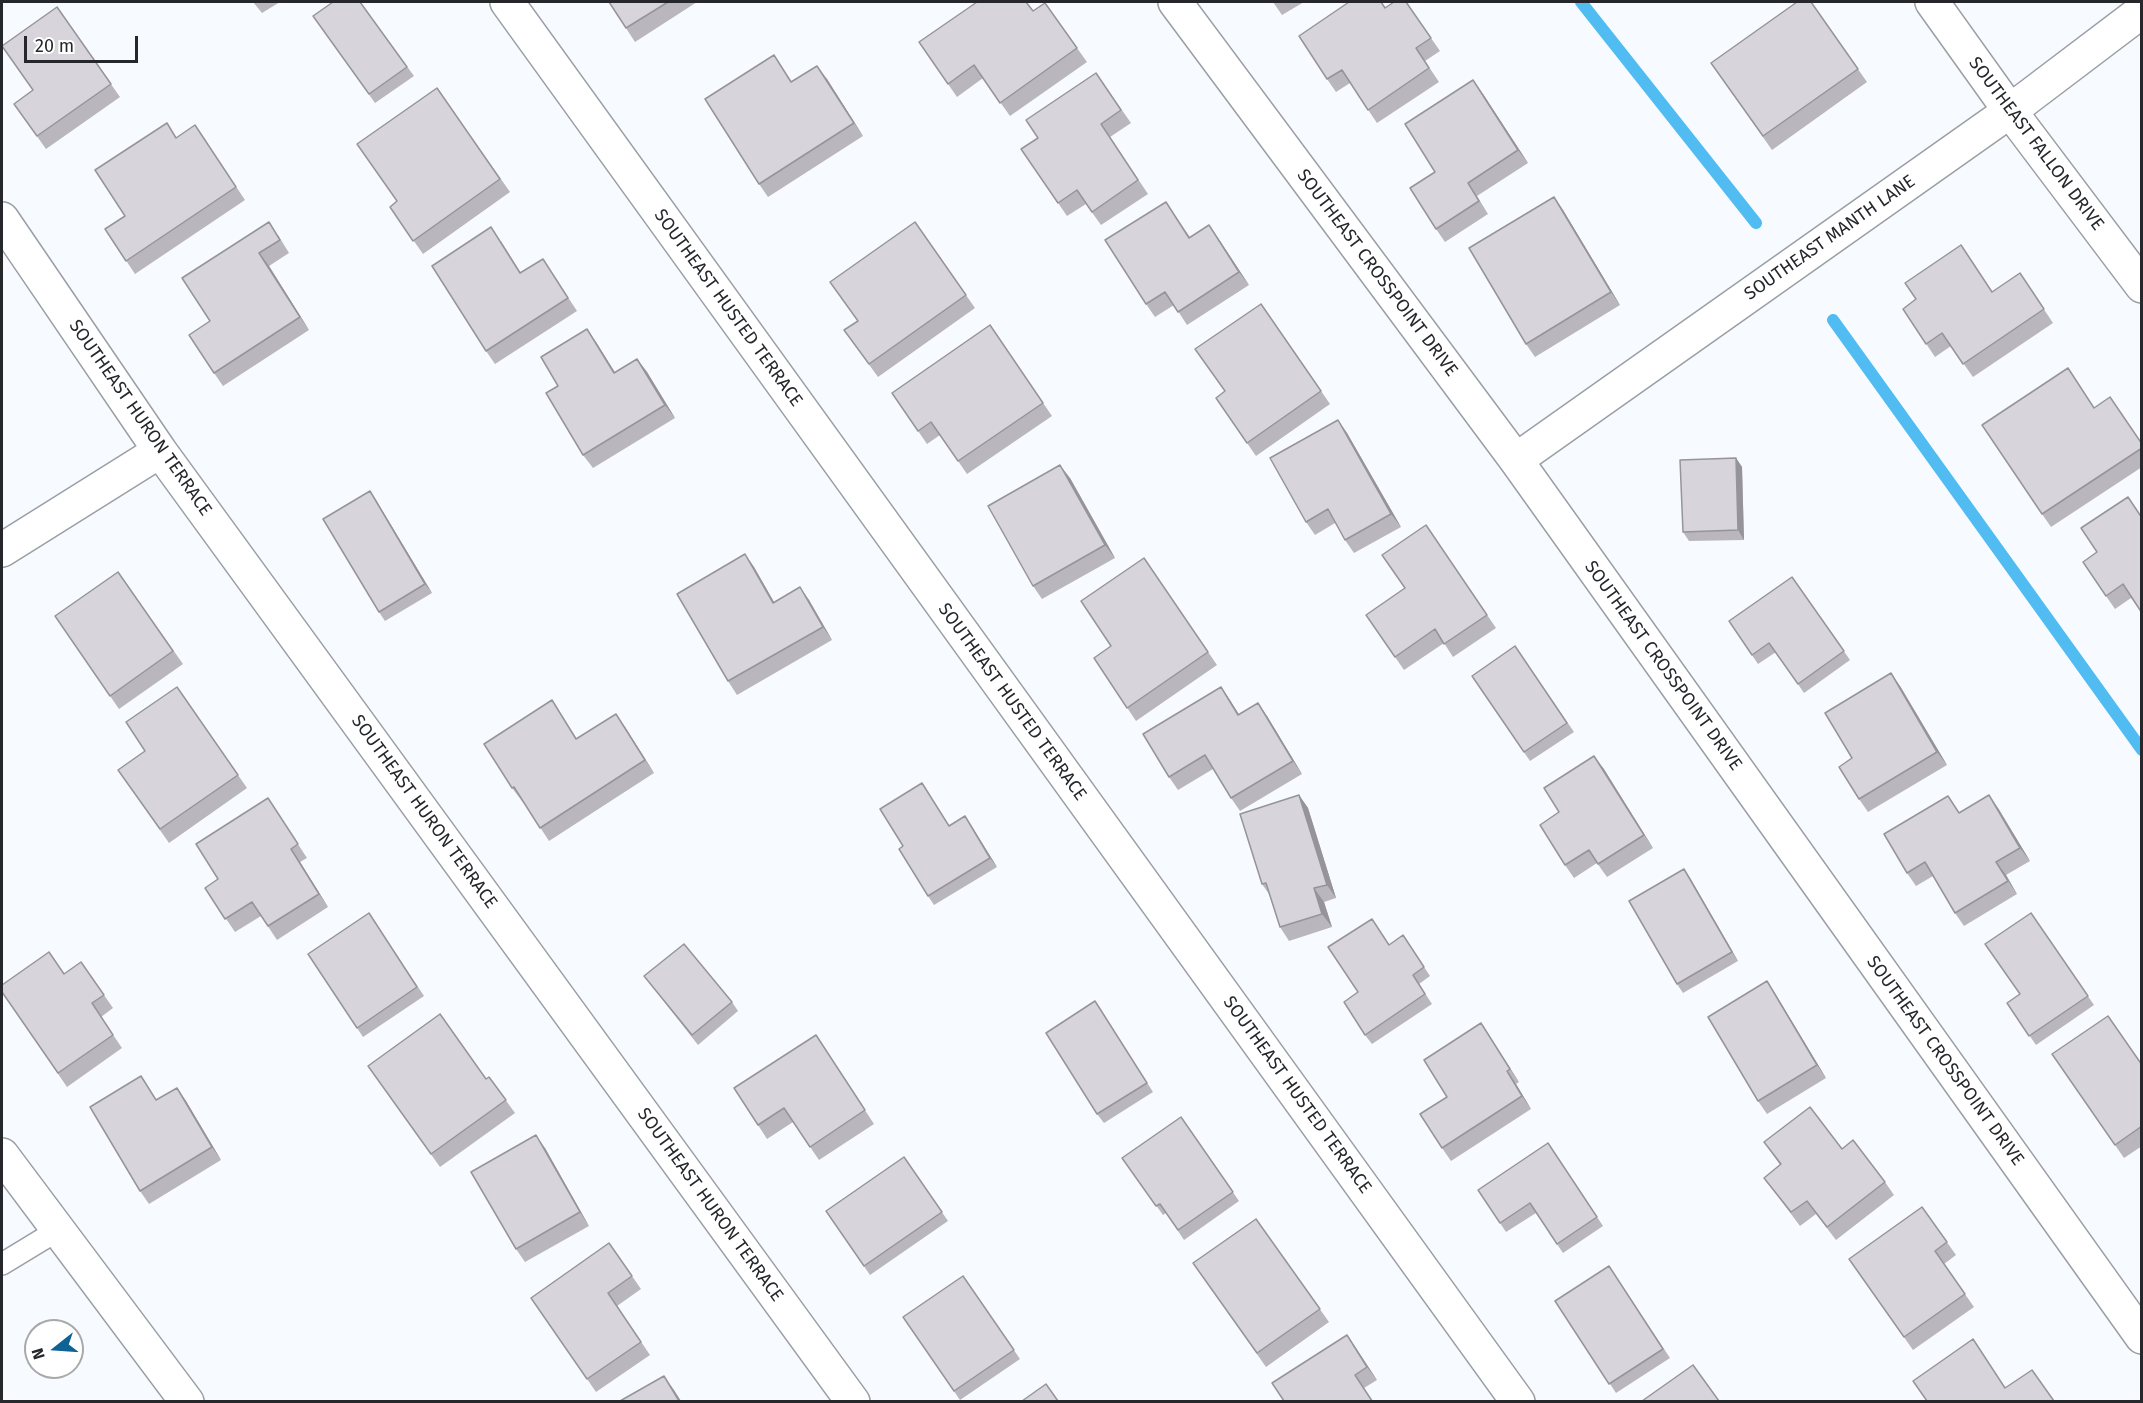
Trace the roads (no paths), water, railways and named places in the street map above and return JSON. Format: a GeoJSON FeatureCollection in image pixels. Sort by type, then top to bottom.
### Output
{"type":"FeatureCollection","features":[{"type":"Feature","properties":{"kind":"street","name":"SOUTHEAST HUSTED TERRACE"},"geometry":{"type":"LineString","coordinates":[[507,2],[1518,1401]]}},
{"type":"Feature","properties":{"kind":"street","name":"SOUTHEAST CROSSPOINT DRIVE"},"geometry":{"type":"LineString","coordinates":[[1175,2],[1516,460],[2142,1337]]}},
{"type":"Feature","properties":{"kind":"street","name":"SOUTHEAST FALLON DRIVE"},"geometry":{"type":"LineString","coordinates":[[1932,2],[2010,111],[2142,286]]}},
{"type":"Feature","properties":{"kind":"street","name":"SOUTHEAST MANTH LANE"},"geometry":{"type":"LineString","coordinates":[[1516,460],[2010,111],[2142,11]]}},
{"type":"Feature","properties":{"kind":"street","name":"SOUTHEAST HURON TERRACE"},"geometry":{"type":"LineString","coordinates":[[2,219],[160,451],[854,1401]]}},
{"type":"Feature","properties":{"kind":"street"},"geometry":{"type":"LineString","coordinates":[[2,550],[160,451]]}},
{"type":"Feature","properties":{"kind":"street"},"geometry":{"type":"LineString","coordinates":[[2,1155],[187,1401]]}},
{"type":"Feature","properties":{"kind":"lane"},"geometry":{"type":"LineString","coordinates":[[2,1264],[58,1230]]}},
{"type":"Feature","properties":{"kind":"waterway"},"geometry":{"type":"LineString","coordinates":[[1581,2],[1756,223]]}},
{"type":"Feature","properties":{"kind":"waterway"},"geometry":{"type":"LineString","coordinates":[[1833,320],[2142,750]]}}]}
